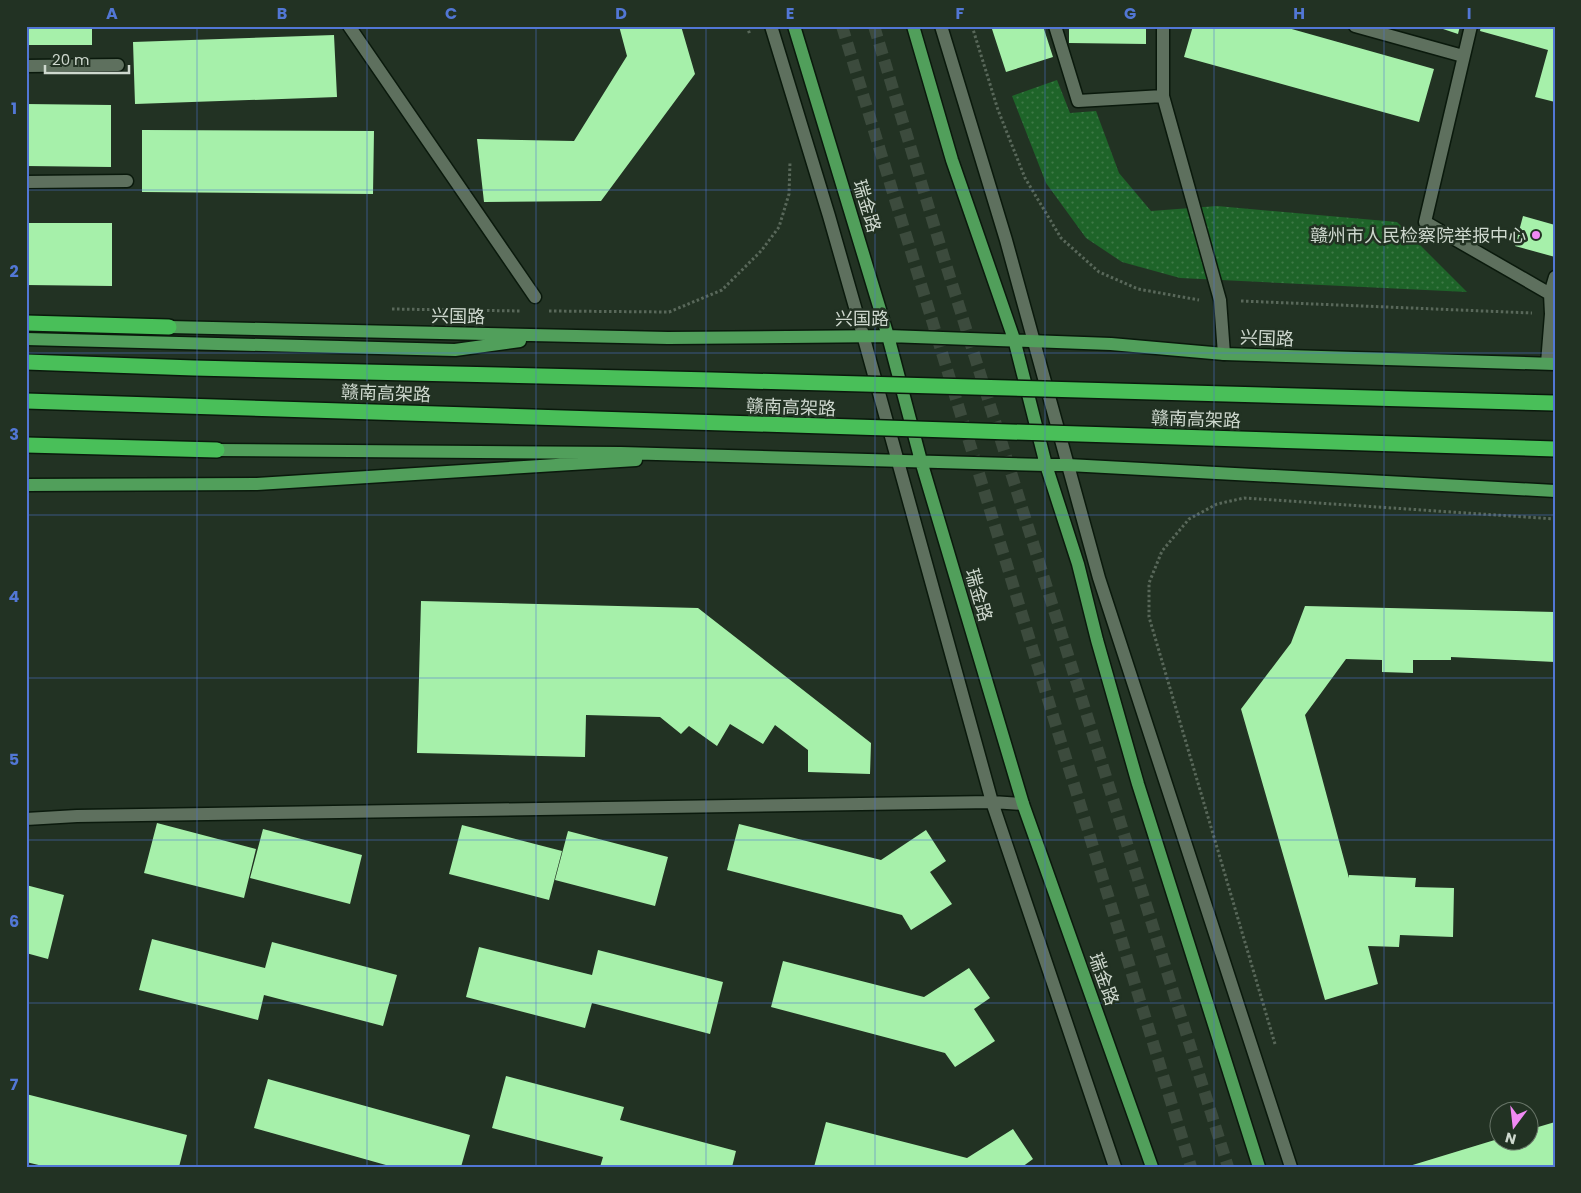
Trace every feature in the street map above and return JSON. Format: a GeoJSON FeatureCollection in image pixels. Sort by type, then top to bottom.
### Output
{"type":"FeatureCollection","features":[{"type":"Feature","properties":{"kind":"highway"},"geometry":{"type":"LineString","coordinates":[[26,323],[169,327]]}},
{"type":"Feature","properties":{"kind":"highway","name":"赣南高架路"},"geometry":{"type":"LineString","coordinates":[[26,362],[1555,403]]}},
{"type":"Feature","properties":{"kind":"highway","name":"赣南高架路"},"geometry":{"type":"LineString","coordinates":[[26,401],[1555,449]]}},
{"type":"Feature","properties":{"kind":"highway"},"geometry":{"type":"LineString","coordinates":[[26,445],[217,450]]}},
{"type":"Feature","properties":{"kind":"main road","name":"瑞金路"},"geometry":{"type":"LineString","coordinates":[[794,26],[888,336],[921,460],[1023,804],[1152,1167]]}},
{"type":"Feature","properties":{"kind":"main road"},"geometry":{"type":"LineString","coordinates":[[913,26],[952,160],[1014,339],[1046,465],[1078,564],[1097,640],[1138,784],[1259,1167]]}},
{"type":"Feature","properties":{"kind":"main road","name":"兴国路"},"geometry":{"type":"LineString","coordinates":[[169,327],[668,338],[863,335],[1014,339],[1111,344],[1224,354],[1551,364]]}},
{"type":"Feature","properties":{"kind":"main road"},"geometry":{"type":"LineString","coordinates":[[26,339],[455,350],[557,336]]}},
{"type":"Feature","properties":{"kind":"main road"},"geometry":{"type":"LineString","coordinates":[[217,450],[621,453],[1046,465],[1068,464],[1555,491]]}},
{"type":"Feature","properties":{"kind":"main road"},"geometry":{"type":"LineString","coordinates":[[26,485],[257,484],[715,456]]}},
{"type":"Feature","properties":{"kind":"street"},"geometry":{"type":"LineString","coordinates":[[349,26],[536,297]]}},
{"type":"Feature","properties":{"kind":"street"},"geometry":{"type":"LineString","coordinates":[[771,26],[863,335],[992,802],[1115,1167]]}},
{"type":"Feature","properties":{"kind":"street"},"geometry":{"type":"LineString","coordinates":[[941,26],[1034,340],[1098,578],[1291,1167]]}},
{"type":"Feature","properties":{"kind":"street"},"geometry":{"type":"LineString","coordinates":[[1055,26],[1078,101],[1163,96]]}},
{"type":"Feature","properties":{"kind":"street"},"geometry":{"type":"LineString","coordinates":[[1164,26],[1163,96],[1220,300],[1224,354]]}},
{"type":"Feature","properties":{"kind":"street"},"geometry":{"type":"LineString","coordinates":[[1355,26],[1463,56]]}},
{"type":"Feature","properties":{"kind":"street"},"geometry":{"type":"LineString","coordinates":[[1471,26],[1425,222],[1550,294]]}},
{"type":"Feature","properties":{"kind":"street"},"geometry":{"type":"LineString","coordinates":[[26,66],[118,66]]}},
{"type":"Feature","properties":{"kind":"street"},"geometry":{"type":"LineString","coordinates":[[26,182],[127,181]]}},
{"type":"Feature","properties":{"kind":"street"},"geometry":{"type":"LineString","coordinates":[[1551,364],[1550,294],[1555,277]]}},
{"type":"Feature","properties":{"kind":"street"},"geometry":{"type":"LineString","coordinates":[[26,819],[77,816],[992,802],[1023,804]]}},
{"type":"Feature","properties":{"kind":"path"},"geometry":{"type":"LineString","coordinates":[[1278,1053],[1148,618],[1149,583],[1162,551],[1189,519],[1217,504],[1244,498],[1555,519]]}},
{"type":"Feature","properties":{"kind":"green space"},"geometry":{"type":"Polygon","coordinates":[[[1057,80],[1070,113],[1096,111],[1119,173],[1151,211],[1217,206],[1397,222],[1467,292],[1180,278],[1122,262],[1086,238],[1046,183],[1012,96],[1057,80]]]}},
{"type":"Feature","properties":{"kind":"building"},"geometry":{"type":"Polygon","coordinates":[[[26,26],[92,26],[92,45],[26,45],[26,26]]]}},
{"type":"Feature","properties":{"kind":"building"},"geometry":{"type":"Polygon","coordinates":[[[619,26],[681,26],[695,74],[601,201],[484,202],[477,139],[574,141],[627,56],[619,26]]]}},
{"type":"Feature","properties":{"kind":"building"},"geometry":{"type":"Polygon","coordinates":[[[991,26],[1043,26],[1053,57],[1006,72],[991,26]]]}},
{"type":"Feature","properties":{"kind":"building"},"geometry":{"type":"Polygon","coordinates":[[[1069,26],[1146,26],[1146,44],[1069,43],[1069,26]]]}},
{"type":"Feature","properties":{"kind":"building"},"geometry":{"type":"Polygon","coordinates":[[[1193,26],[1281,26],[1434,69],[1419,122],[1184,57],[1193,26]]]}},
{"type":"Feature","properties":{"kind":"building"},"geometry":{"type":"Polygon","coordinates":[[[1434,26],[1460,26],[1458,34],[1434,26]]]}},
{"type":"Feature","properties":{"kind":"building"},"geometry":{"type":"Polygon","coordinates":[[[1481,26],[1555,26],[1555,102],[1535,97],[1548,50],[1480,31],[1481,26]]]}},
{"type":"Feature","properties":{"kind":"building"},"geometry":{"type":"Polygon","coordinates":[[[334,35],[337,97],[135,104],[133,42],[334,35]]]}},
{"type":"Feature","properties":{"kind":"building"},"geometry":{"type":"Polygon","coordinates":[[[26,104],[111,105],[111,167],[26,166],[26,104]]]}},
{"type":"Feature","properties":{"kind":"building"},"geometry":{"type":"Polygon","coordinates":[[[142,130],[374,131],[373,194],[142,192],[142,130]]]}},
{"type":"Feature","properties":{"kind":"building","name":"赣州市人民检察院举报中心"},"geometry":{"type":"Polygon","coordinates":[[[1523,216],[1555,225],[1555,257],[1515,246],[1523,216]]]}},
{"type":"Feature","properties":{"kind":"building"},"geometry":{"type":"Polygon","coordinates":[[[26,223],[112,223],[112,286],[26,285],[26,223]]]}},
{"type":"Feature","properties":{"kind":"building"},"geometry":{"type":"Polygon","coordinates":[[[421,601],[698,608],[871,743],[870,774],[808,772],[808,750],[775,725],[763,744],[730,724],[717,746],[689,726],[681,734],[660,717],[586,715],[585,757],[417,753],[421,601]]]}},
{"type":"Feature","properties":{"kind":"building"},"geometry":{"type":"Polygon","coordinates":[[[1305,606],[1555,612],[1555,662],[1451,657],[1451,660],[1413,660],[1413,673],[1382,672],[1382,660],[1346,659],[1305,715],[1349,878],[1349,875],[1416,878],[1415,887],[1454,888],[1453,937],[1400,935],[1399,947],[1368,946],[1378,984],[1325,1000],[1241,709],[1291,643],[1305,606]]]}},
{"type":"Feature","properties":{"kind":"building"},"geometry":{"type":"Polygon","coordinates":[[[157,823],[256,849],[244,898],[144,873],[157,823]]]}},
{"type":"Feature","properties":{"kind":"building"},"geometry":{"type":"Polygon","coordinates":[[[739,824],[881,860],[926,830],[946,861],[930,872],[952,904],[911,930],[902,915],[727,870],[739,824]]]}},
{"type":"Feature","properties":{"kind":"building"},"geometry":{"type":"Polygon","coordinates":[[[462,825],[562,851],[549,900],[449,874],[462,825]]]}},
{"type":"Feature","properties":{"kind":"building"},"geometry":{"type":"Polygon","coordinates":[[[263,829],[362,855],[350,904],[250,878],[263,829]]]}},
{"type":"Feature","properties":{"kind":"building"},"geometry":{"type":"Polygon","coordinates":[[[568,831],[668,857],[655,906],[555,880],[568,831]]]}},
{"type":"Feature","properties":{"kind":"building"},"geometry":{"type":"Polygon","coordinates":[[[26,885],[64,895],[48,959],[26,953],[26,885]]]}},
{"type":"Feature","properties":{"kind":"building"},"geometry":{"type":"Polygon","coordinates":[[[152,939],[265,968],[272,942],[397,975],[383,1026],[264,995],[258,1020],[139,990],[152,939]]]}},
{"type":"Feature","properties":{"kind":"building"},"geometry":{"type":"Polygon","coordinates":[[[479,947],[592,975],[598,950],[723,982],[710,1034],[592,1003],[585,1028],[466,997],[479,947]]]}},
{"type":"Feature","properties":{"kind":"building"},"geometry":{"type":"Polygon","coordinates":[[[783,961],[924,997],[969,968],[990,998],[974,1009],[995,1041],[955,1067],[945,1053],[771,1007],[783,961]]]}},
{"type":"Feature","properties":{"kind":"building"},"geometry":{"type":"Polygon","coordinates":[[[506,1076],[624,1107],[620,1120],[736,1151],[732,1167],[600,1167],[603,1157],[492,1128],[506,1076]]]}},
{"type":"Feature","properties":{"kind":"building"},"geometry":{"type":"Polygon","coordinates":[[[268,1079],[470,1135],[461,1167],[393,1167],[254,1128],[268,1079]]]}},
{"type":"Feature","properties":{"kind":"building"},"geometry":{"type":"Polygon","coordinates":[[[26,1094],[187,1135],[179,1167],[47,1167],[26,1162],[26,1094]]]}},
{"type":"Feature","properties":{"kind":"building"},"geometry":{"type":"Polygon","coordinates":[[[826,1122],[967,1158],[1013,1129],[1033,1159],[1022,1167],[814,1167],[826,1122]]]}},
{"type":"Feature","properties":{"kind":"building"},"geometry":{"type":"Polygon","coordinates":[[[1555,1122],[1555,1167],[1406,1167],[1488,1142],[1488,1150],[1538,1150],[1538,1127],[1555,1122]]]}},
{"type":"Feature","properties":{"kind":"tunnel"},"geometry":{"type":"LineString","coordinates":[[842,26],[1191,1167]]}},
{"type":"Feature","properties":{"kind":"tunnel"},"geometry":{"type":"LineString","coordinates":[[874,26],[943,255],[1228,1167]]}},
{"type":"Feature","properties":{"kind":"place","name":"赣州市人民检察院举报中心"},"geometry":{"type":"Point","coordinates":[1536,235]}}]}
